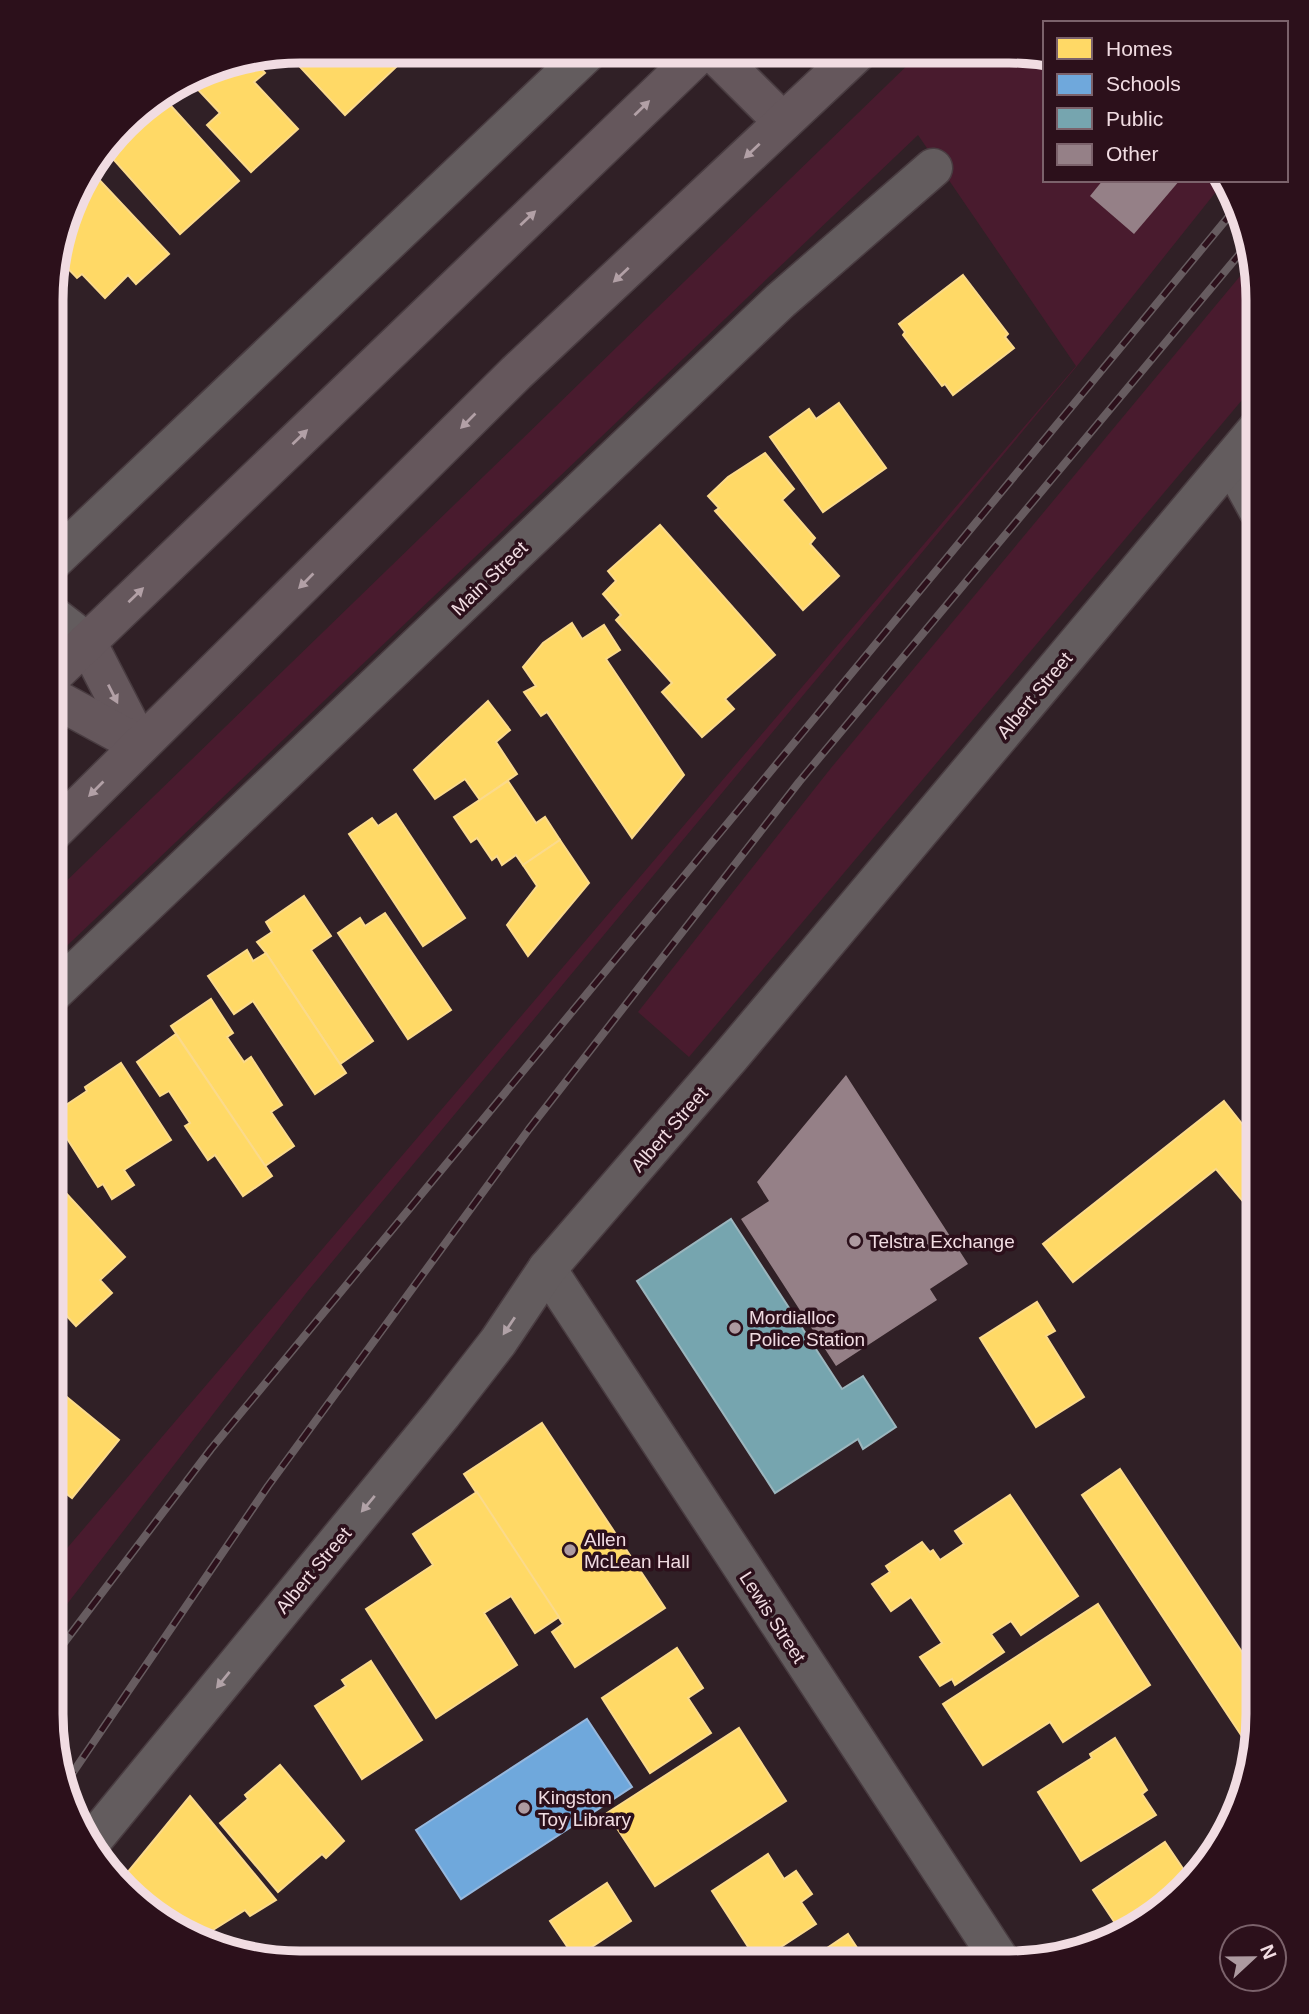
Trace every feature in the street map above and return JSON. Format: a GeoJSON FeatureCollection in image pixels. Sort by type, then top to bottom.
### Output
{"type":"FeatureCollection","features":[{"type":"Feature","properties":{"kind":"highway"},"geometry":{"type":"LineString","coordinates":[[63,665],[690,63]]}},
{"type":"Feature","properties":{"kind":"highway"},"geometry":{"type":"LineString","coordinates":[[724,63],[783,122]]}},
{"type":"Feature","properties":{"kind":"highway"},"geometry":{"type":"LineString","coordinates":[[63,822],[516,373],[846,63]]}},
{"type":"Feature","properties":{"kind":"highway"},"geometry":{"type":"LineString","coordinates":[[87,642],[140,745]]}},
{"type":"Feature","properties":{"kind":"highway"},"geometry":{"type":"LineString","coordinates":[[63,703],[140,745]]}},
{"type":"Feature","properties":{"kind":"street"},"geometry":{"type":"LineString","coordinates":[[63,552],[576,63]]}},
{"type":"Feature","properties":{"kind":"street","name":"Main Street"},"geometry":{"type":"LineString","coordinates":[[63,984],[780,301],[933,168]]}},
{"type":"Feature","properties":{"kind":"street","name":"Albert Street"},"geometry":{"type":"LineString","coordinates":[[97,1835],[442,1414],[498,1342],[547,1269],[730,1057],[1246,443]]}},
{"type":"Feature","properties":{"kind":"street"},"geometry":{"type":"LineString","coordinates":[[1231,461],[1246,488]]}},
{"type":"Feature","properties":{"kind":"street"},"geometry":{"type":"LineString","coordinates":[[63,623],[87,642]]}},
{"type":"Feature","properties":{"kind":"street","name":"Lewis Street"},"geometry":{"type":"LineString","coordinates":[[547,1269],[994,1951]]}},
{"type":"Feature","properties":{"kind":"shaded area"},"geometry":{"type":"Polygon","coordinates":[[[910,63],[1043,66],[1043,182],[1214,182],[1218,189],[1077,366],[307,1292],[63,1609],[63,1553],[1076,366],[918,135],[63,950],[63,884],[910,63]]]}},
{"type":"Feature","properties":{"kind":"shaded area"},"geometry":{"type":"Polygon","coordinates":[[[1244,271],[1246,395],[689,1057],[638,1012],[831,768],[1244,271]]]}},
{"type":"Feature","properties":{"kind":"building: Homes"},"geometry":{"type":"Polygon","coordinates":[[[297,63],[400,63],[345,115],[297,63]]]}},
{"type":"Feature","properties":{"kind":"building: Homes"},"geometry":{"type":"Polygon","coordinates":[[[259,67],[265,73],[254,82],[298,129],[251,172],[207,125],[220,113],[195,87],[238,71],[259,67]]]}},
{"type":"Feature","properties":{"kind":"building: Homes"},"geometry":{"type":"Polygon","coordinates":[[[168,103],[239,181],[180,234],[112,157],[144,122],[168,103]]]}},
{"type":"Feature","properties":{"kind":"building: Homes"},"geometry":{"type":"Polygon","coordinates":[[[97,178],[169,254],[136,284],[128,275],[105,298],[82,274],[77,278],[66,266],[68,253],[81,209],[97,178]]]}},
{"type":"Feature","properties":{"kind":"building: Homes"},"geometry":{"type":"Polygon","coordinates":[[[963,275],[1008,334],[1005,337],[1014,348],[953,395],[945,384],[942,386],[903,335],[905,332],[899,324],[963,275]]]}},
{"type":"Feature","properties":{"kind":"building: Homes"},"geometry":{"type":"Polygon","coordinates":[[[839,403],[886,468],[823,512],[770,437],[809,409],[816,419],[839,403]]]}},
{"type":"Feature","properties":{"kind":"building: Homes"},"geometry":{"type":"Polygon","coordinates":[[[765,453],[794,489],[782,500],[815,538],[810,544],[839,576],[803,610],[715,511],[719,508],[708,496],[728,477],[765,453]]]}},
{"type":"Feature","properties":{"kind":"building: Homes"},"geometry":{"type":"Polygon","coordinates":[[[660,525],[775,655],[725,699],[734,709],[702,737],[662,692],[672,683],[616,620],[621,615],[603,594],[616,581],[608,571],[660,525]]]}},
{"type":"Feature","properties":{"kind":"building: Homes"},"geometry":{"type":"Polygon","coordinates":[[[572,623],[582,639],[604,625],[620,650],[606,659],[684,775],[632,838],[547,712],[541,716],[524,692],[536,686],[523,667],[543,643],[572,623]]]}},
{"type":"Feature","properties":{"kind":"building: Homes"},"geometry":{"type":"Polygon","coordinates":[[[488,701],[510,730],[496,742],[517,774],[480,800],[465,779],[435,799],[414,770],[488,701]]]}},
{"type":"Feature","properties":{"kind":"building: Homes"},"geometry":{"type":"Polygon","coordinates":[[[508,781],[536,823],[545,817],[560,840],[523,865],[516,855],[502,865],[497,856],[492,860],[477,838],[471,842],[454,817],[508,781]]]}},
{"type":"Feature","properties":{"kind":"building: Homes"},"geometry":{"type":"Polygon","coordinates":[[[396,814],[465,918],[423,946],[349,834],[372,818],[378,826],[396,814]]]}},
{"type":"Feature","properties":{"kind":"building: Homes"},"geometry":{"type":"Polygon","coordinates":[[[560,840],[589,883],[528,956],[507,925],[537,886],[523,865],[560,840]]]}},
{"type":"Feature","properties":{"kind":"building: Homes"},"geometry":{"type":"Polygon","coordinates":[[[304,896],[331,936],[311,950],[373,1041],[340,1064],[257,942],[272,932],[266,922],[304,896]]]}},
{"type":"Feature","properties":{"kind":"building: Homes"},"geometry":{"type":"Polygon","coordinates":[[[385,913],[451,1010],[408,1039],[338,933],[360,918],[365,926],[385,913]]]}},
{"type":"Feature","properties":{"kind":"building: Homes"},"geometry":{"type":"Polygon","coordinates":[[[247,950],[253,961],[266,953],[346,1073],[315,1094],[253,1001],[234,1014],[208,976],[247,950]]]}},
{"type":"Feature","properties":{"kind":"building: Homes"},"geometry":{"type":"Polygon","coordinates":[[[211,999],[233,1033],[227,1037],[244,1062],[251,1057],[282,1105],[271,1112],[294,1146],[265,1166],[171,1026],[211,999]]]}},
{"type":"Feature","properties":{"kind":"building: Homes"},"geometry":{"type":"Polygon","coordinates":[[[176,1034],[272,1176],[243,1196],[215,1155],[208,1160],[185,1126],[190,1123],[169,1091],[160,1096],[137,1062],[176,1034]]]}},
{"type":"Feature","properties":{"kind":"building: Homes"},"geometry":{"type":"Polygon","coordinates":[[[121,1063],[171,1140],[124,1170],[134,1185],[112,1199],[103,1184],[98,1187],[63,1132],[63,1107],[87,1091],[85,1087],[121,1063]]]}},
{"type":"Feature","properties":{"kind":"building: Homes"},"geometry":{"type":"Polygon","coordinates":[[[1224,1101],[1245,1128],[1245,1204],[1216,1169],[1073,1282],[1043,1244],[1224,1101]]]}},
{"type":"Feature","properties":{"kind":"building: Homes"},"geometry":{"type":"Polygon","coordinates":[[[63,1190],[125,1257],[100,1280],[112,1293],[76,1326],[63,1312],[63,1190]]]}},
{"type":"Feature","properties":{"kind":"building: Homes"},"geometry":{"type":"Polygon","coordinates":[[[1037,1302],[1055,1331],[1046,1336],[1084,1397],[1036,1427],[980,1338],[1037,1302]]]}},
{"type":"Feature","properties":{"kind":"building: Homes"},"geometry":{"type":"Polygon","coordinates":[[[63,1394],[119,1440],[72,1498],[63,1491],[63,1394]]]}},
{"type":"Feature","properties":{"kind":"building: Homes","name":"Allen McLean Hall"},"geometry":{"type":"Polygon","coordinates":[[[542,1423],[665,1608],[575,1667],[552,1632],[563,1624],[464,1474],[542,1423]]]}},
{"type":"Feature","properties":{"kind":"building: Homes"},"geometry":{"type":"Polygon","coordinates":[[[1120,1469],[1245,1657],[1244,1740],[1082,1495],[1120,1469]]]}},
{"type":"Feature","properties":{"kind":"building: Homes"},"geometry":{"type":"Polygon","coordinates":[[[477,1492],[559,1617],[535,1633],[511,1596],[484,1613],[517,1665],[436,1718],[366,1609],[433,1565],[413,1534],[477,1492]]]}},
{"type":"Feature","properties":{"kind":"building: Homes"},"geometry":{"type":"Polygon","coordinates":[[[1010,1495],[1078,1596],[1021,1635],[1011,1621],[991,1634],[1004,1652],[955,1685],[952,1679],[940,1686],[920,1657],[942,1643],[911,1597],[891,1611],[872,1584],[890,1572],[886,1566],[922,1542],[930,1552],[933,1550],[940,1560],[964,1544],[955,1531],[1010,1495]]]}},
{"type":"Feature","properties":{"kind":"building: Homes"},"geometry":{"type":"Polygon","coordinates":[[[1098,1604],[1150,1685],[1063,1742],[1050,1722],[983,1765],[943,1704],[1098,1604]]]}},
{"type":"Feature","properties":{"kind":"building: Homes"},"geometry":{"type":"Polygon","coordinates":[[[677,1648],[703,1688],[688,1698],[711,1733],[650,1773],[602,1698],[677,1648]]]}},
{"type":"Feature","properties":{"kind":"building: Homes"},"geometry":{"type":"Polygon","coordinates":[[[371,1661],[422,1740],[362,1779],[315,1706],[346,1686],[342,1680],[371,1661]]]}},
{"type":"Feature","properties":{"kind":"building: Homes"},"geometry":{"type":"Polygon","coordinates":[[[739,1728],[786,1801],[655,1886],[607,1813],[739,1728]]]}},
{"type":"Feature","properties":{"kind":"building: Homes"},"geometry":{"type":"Polygon","coordinates":[[[1115,1738],[1147,1790],[1142,1794],[1156,1815],[1081,1861],[1038,1792],[1092,1758],[1090,1754],[1115,1738]]]}},
{"type":"Feature","properties":{"kind":"building: Homes"},"geometry":{"type":"Polygon","coordinates":[[[280,1765],[344,1841],[326,1858],[322,1854],[278,1892],[220,1823],[248,1799],[245,1795],[280,1765]]]}},
{"type":"Feature","properties":{"kind":"building: Homes"},"geometry":{"type":"Polygon","coordinates":[[[190,1796],[276,1900],[250,1916],[245,1910],[209,1933],[156,1902],[126,1875],[190,1796]]]}},
{"type":"Feature","properties":{"kind":"building: Homes"},"geometry":{"type":"Polygon","coordinates":[[[1165,1842],[1185,1872],[1153,1902],[1105,1931],[1115,1923],[1093,1890],[1165,1842]]]}},
{"type":"Feature","properties":{"kind":"building: Homes"},"geometry":{"type":"Polygon","coordinates":[[[768,1854],[784,1879],[796,1871],[812,1894],[801,1902],[816,1924],[775,1951],[751,1951],[712,1891],[768,1854]]]}},
{"type":"Feature","properties":{"kind":"building: Homes"},"geometry":{"type":"Polygon","coordinates":[[[607,1883],[631,1921],[586,1951],[570,1951],[550,1921],[607,1883]]]}},
{"type":"Feature","properties":{"kind":"building: Homes"},"geometry":{"type":"Polygon","coordinates":[[[848,1934],[859,1951],[823,1951],[848,1934]]]}},
{"type":"Feature","properties":{"kind":"building: Schools","name":"Kingston Toy Library"},"geometry":{"type":"Polygon","coordinates":[[[587,1719],[632,1787],[461,1899],[416,1830],[587,1719]]]}},
{"type":"Feature","properties":{"kind":"building: Public","name":"Mordialloc Police Station"},"geometry":{"type":"Polygon","coordinates":[[[731,1219],[842,1389],[863,1376],[896,1427],[863,1449],[858,1439],[775,1493],[637,1281],[731,1219]]]}},
{"type":"Feature","properties":{"kind":"building: Other"},"geometry":{"type":"Polygon","coordinates":[[[1101,182],[1178,182],[1134,234],[1090,196],[1101,182]]]}},
{"type":"Feature","properties":{"kind":"building: Other","name":"Telstra Exchange"},"geometry":{"type":"Polygon","coordinates":[[[846,1075],[968,1264],[930,1289],[937,1300],[836,1366],[741,1219],[769,1201],[757,1182],[846,1075]]]}},
{"type":"Feature","properties":{"kind":"railway"},"geometry":{"type":"LineString","coordinates":[[63,1644],[211,1449],[1230,215]]}},
{"type":"Feature","properties":{"kind":"railway"},"geometry":{"type":"LineString","coordinates":[[72,1774],[268,1486],[529,1129],[799,782],[1241,252]]}},
{"type":"Feature","properties":{"kind":"place","name":"Telstra Exchange"},"geometry":{"type":"Point","coordinates":[855,1241]}},
{"type":"Feature","properties":{"kind":"place","name":"Mordialloc Police Station"},"geometry":{"type":"Point","coordinates":[735,1328]}},
{"type":"Feature","properties":{"kind":"place","name":"Allen McLean Hall"},"geometry":{"type":"Point","coordinates":[570,1550]}},
{"type":"Feature","properties":{"kind":"place","name":"Kingston Toy Library"},"geometry":{"type":"Point","coordinates":[524,1808]}}]}
